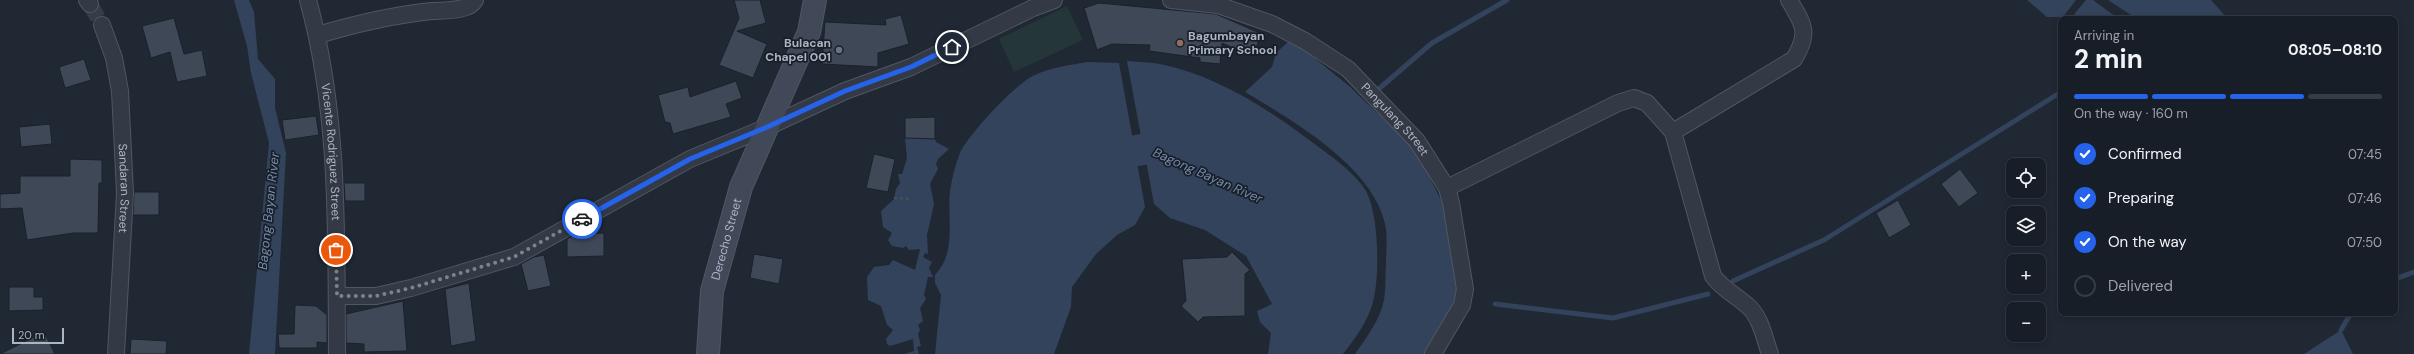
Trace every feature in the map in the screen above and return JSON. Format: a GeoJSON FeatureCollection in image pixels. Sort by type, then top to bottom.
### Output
{"type":"FeatureCollection","features":[{"type":"Feature","properties":{"kind":"main road","name":"Derecho Street"},"geometry":{"type":"LineString","coordinates":[[708,354],[712,291],[740,187],[809,32],[815,0]]}},
{"type":"Feature","properties":{"kind":"street","name":"Vicente Rodriguez Street"},"geometry":{"type":"LineString","coordinates":[[308,0],[318,35],[327,82],[334,143],[337,354]]}},
{"type":"Feature","properties":{"kind":"street"},"geometry":{"type":"LineString","coordinates":[[318,35],[404,14],[457,9],[468,6],[475,0]]}},
{"type":"Feature","properties":{"kind":"street"},"geometry":{"type":"LineString","coordinates":[[337,296],[376,296],[411,288],[514,257],[666,171],[845,91],[911,67],[1033,8],[1054,0]]}},
{"type":"Feature","properties":{"kind":"street","name":"Pangulang Street"},"geometry":{"type":"LineString","coordinates":[[1171,0],[1221,3],[1272,24],[1305,41],[1348,69],[1417,141],[1447,188],[1452,203],[1465,289],[1462,305],[1433,354]]}},
{"type":"Feature","properties":{"kind":"street"},"geometry":{"type":"LineString","coordinates":[[1672,132],[1794,59],[1802,47],[1805,30],[1789,0]]}},
{"type":"Feature","properties":{"kind":"street","name":"Sandaran Street"},"geometry":{"type":"LineString","coordinates":[[102,25],[114,58],[120,92],[125,194],[116,354]]}},
{"type":"Feature","properties":{"kind":"street"},"geometry":{"type":"LineString","coordinates":[[1447,188],[1618,103],[1634,98],[1647,104],[1672,132],[1713,276],[1720,287],[1750,309],[1757,319],[1770,354]]}},
{"type":"Feature","properties":{"kind":"path"},"geometry":{"type":"LineString","coordinates":[[894,198],[910,199]]}},
{"type":"Feature","properties":{"kind":"shaded area"},"geometry":{"type":"Polygon","coordinates":[[[1067,6],[1083,40],[1014,72],[999,39],[1067,6]]]}},
{"type":"Feature","properties":{"kind":"water"},"geometry":{"type":"Polygon","coordinates":[[[234,0],[249,0],[254,12],[258,59],[275,79],[275,108],[286,153],[275,354],[249,354],[269,143],[251,73],[247,46],[234,0]]]}},
{"type":"Feature","properties":{"kind":"water"},"geometry":{"type":"Polygon","coordinates":[[[2027,0],[2076,0],[2064,16],[2047,17],[2027,0]]]}},
{"type":"Feature","properties":{"kind":"water"},"geometry":{"type":"Polygon","coordinates":[[[2086,0],[2093,0],[2115,16],[2073,16],[2086,0]]]}},
{"type":"Feature","properties":{"kind":"water"},"geometry":{"type":"Polygon","coordinates":[[[2108,0],[2211,0],[2225,16],[2132,16],[2108,0]]]}},
{"type":"Feature","properties":{"kind":"water"},"geometry":{"type":"Polygon","coordinates":[[[1291,39],[1349,86],[1416,150],[1446,210],[1462,300],[1426,354],[1355,354],[1376,322],[1384,300],[1387,244],[1385,224],[1377,203],[1364,183],[1348,164],[1328,147],[1307,131],[1245,92],[1272,67],[1276,53],[1291,39]]]}},
{"type":"Feature","properties":{"kind":"water"},"geometry":{"type":"Polygon","coordinates":[[[1127,61],[1160,64],[1203,77],[1224,86],[1283,121],[1345,167],[1362,184],[1366,191],[1374,215],[1377,246],[1377,277],[1371,309],[1356,336],[1343,354],[1268,354],[1271,333],[1260,322],[1257,311],[1272,304],[1246,256],[1205,230],[1170,218],[1154,204],[1144,150],[1140,149],[1143,147],[1127,61]]]}},
{"type":"Feature","properties":{"kind":"water"},"geometry":{"type":"Polygon","coordinates":[[[1088,62],[1119,63],[1145,207],[1135,225],[1117,235],[1096,254],[1072,287],[1071,307],[1054,354],[935,354],[941,295],[935,283],[935,275],[942,266],[949,246],[950,191],[960,153],[982,122],[1005,98],[1027,80],[1048,70],[1088,62]]]}},
{"type":"Feature","properties":{"kind":"water"},"geometry":{"type":"Polygon","coordinates":[[[905,138],[935,139],[936,142],[949,149],[938,159],[936,164],[938,169],[930,184],[934,204],[927,235],[928,254],[925,253],[923,257],[932,262],[929,268],[933,277],[928,277],[924,295],[926,299],[920,308],[923,321],[918,325],[920,330],[918,334],[921,346],[917,347],[919,354],[904,354],[914,351],[913,339],[890,346],[887,344],[886,339],[893,330],[887,325],[881,306],[868,300],[867,277],[874,267],[889,265],[893,260],[915,270],[920,249],[909,250],[906,246],[903,248],[892,246],[888,240],[892,233],[883,227],[881,211],[894,199],[896,189],[900,183],[898,174],[902,174],[907,158],[905,138]]]}},
{"type":"Feature","properties":{"kind":"water"},"geometry":{"type":"Polygon","coordinates":[[[2341,330],[2353,354],[2304,354],[2341,330]]]}},
{"type":"Feature","properties":{"kind":"building"},"geometry":{"type":"Polygon","coordinates":[[[734,0],[760,0],[766,23],[737,31],[767,44],[753,78],[719,65],[739,18],[734,0]]]}},
{"type":"Feature","properties":{"kind":"building","name":"Bagumbayan Primary School"},"geometry":{"type":"Polygon","coordinates":[[[1099,3],[1216,14],[1262,34],[1252,56],[1222,43],[1220,64],[1200,62],[1200,58],[1149,51],[1150,45],[1112,44],[1097,50],[1084,8],[1099,3]]]}},
{"type":"Feature","properties":{"kind":"building"},"geometry":{"type":"Polygon","coordinates":[[[901,15],[909,44],[878,53],[878,67],[822,64],[825,22],[886,25],[885,19],[901,15]]]}},
{"type":"Feature","properties":{"kind":"building"},"geometry":{"type":"Polygon","coordinates":[[[174,18],[184,54],[202,50],[207,76],[177,82],[170,52],[151,58],[142,26],[174,18]]]}},
{"type":"Feature","properties":{"kind":"building"},"geometry":{"type":"Polygon","coordinates":[[[84,59],[91,80],[65,88],[59,67],[84,59]]]}},
{"type":"Feature","properties":{"kind":"building"},"geometry":{"type":"Polygon","coordinates":[[[736,81],[742,98],[726,104],[731,117],[673,134],[670,123],[665,122],[658,95],[688,87],[690,97],[736,81]]]}},
{"type":"Feature","properties":{"kind":"building"},"geometry":{"type":"Polygon","coordinates":[[[316,116],[319,135],[285,140],[282,120],[316,116]]]}},
{"type":"Feature","properties":{"kind":"building"},"geometry":{"type":"Polygon","coordinates":[[[935,117],[935,139],[905,138],[905,118],[935,117]]]}},
{"type":"Feature","properties":{"kind":"building"},"geometry":{"type":"Polygon","coordinates":[[[50,124],[52,144],[21,147],[19,127],[50,124]]]}},
{"type":"Feature","properties":{"kind":"building"},"geometry":{"type":"Polygon","coordinates":[[[874,154],[895,159],[888,192],[866,188],[874,154]]]}},
{"type":"Feature","properties":{"kind":"building"},"geometry":{"type":"Polygon","coordinates":[[[70,159],[102,160],[102,183],[99,183],[98,233],[73,233],[27,240],[22,208],[0,209],[0,194],[20,193],[20,176],[70,176],[70,159]]]}},
{"type":"Feature","properties":{"kind":"building"},"geometry":{"type":"Polygon","coordinates":[[[1960,169],[1978,193],[1959,207],[1941,184],[1960,169]]]}},
{"type":"Feature","properties":{"kind":"building"},"geometry":{"type":"Polygon","coordinates":[[[344,183],[365,183],[365,201],[345,201],[344,183]]]}},
{"type":"Feature","properties":{"kind":"building"},"geometry":{"type":"Polygon","coordinates":[[[134,192],[159,192],[159,215],[133,215],[134,192]]]}},
{"type":"Feature","properties":{"kind":"building"},"geometry":{"type":"Polygon","coordinates":[[[1898,200],[1911,225],[1889,238],[1876,213],[1898,200]]]}},
{"type":"Feature","properties":{"kind":"building"},"geometry":{"type":"Polygon","coordinates":[[[604,233],[604,256],[567,257],[567,239],[575,234],[604,233]]]}},
{"type":"Feature","properties":{"kind":"building"},"geometry":{"type":"Polygon","coordinates":[[[1232,252],[1250,270],[1245,274],[1245,316],[1203,317],[1198,322],[1181,306],[1186,301],[1182,259],[1227,257],[1232,252]]]}},
{"type":"Feature","properties":{"kind":"building"},"geometry":{"type":"Polygon","coordinates":[[[754,254],[783,259],[779,284],[750,278],[754,254]]]}},
{"type":"Feature","properties":{"kind":"building"},"geometry":{"type":"Polygon","coordinates":[[[544,255],[551,286],[528,291],[521,264],[534,257],[544,255]]]}},
{"type":"Feature","properties":{"kind":"building"},"geometry":{"type":"Polygon","coordinates":[[[469,283],[476,341],[451,346],[445,289],[469,283]]]}},
{"type":"Feature","properties":{"kind":"building"},"geometry":{"type":"Polygon","coordinates":[[[9,287],[34,287],[34,297],[43,297],[43,310],[9,311],[9,287]]]}},
{"type":"Feature","properties":{"kind":"building"},"geometry":{"type":"Polygon","coordinates":[[[403,301],[407,351],[364,352],[364,344],[346,343],[346,314],[403,301]]]}},
{"type":"Feature","properties":{"kind":"building"},"geometry":{"type":"Polygon","coordinates":[[[295,305],[316,306],[327,315],[327,343],[317,342],[317,348],[279,348],[278,334],[294,334],[295,305]]]}},
{"type":"Feature","properties":{"kind":"building"},"geometry":{"type":"Polygon","coordinates":[[[44,332],[55,354],[0,354],[44,332]]]}},
{"type":"Feature","properties":{"kind":"building"},"geometry":{"type":"Polygon","coordinates":[[[131,339],[167,341],[166,354],[130,354],[131,339]]]}},
{"type":"Feature","properties":{"kind":"waterway"},"geometry":{"type":"LineString","coordinates":[[1374,93],[1432,43],[1507,0]]}},
{"type":"Feature","properties":{"kind":"waterway"},"geometry":{"type":"LineString","coordinates":[[1733,281],[1824,240],[2058,94]]}},
{"type":"Feature","properties":{"kind":"waterway","name":"Bagong Bayan River"},"geometry":{"type":"LineString","coordinates":[[1093,160],[1149,148],[1179,162]]}},
{"type":"Feature","properties":{"kind":"waterway"},"geometry":{"type":"LineString","coordinates":[[2398,278],[2414,272]]}},
{"type":"Feature","properties":{"kind":"waterway"},"geometry":{"type":"LineString","coordinates":[[1495,304],[1613,318],[1708,294]]}},
{"type":"Feature","properties":{"kind":"waterway"},"geometry":{"type":"LineString","coordinates":[[2341,330],[2349,316]]}},
{"type":"Feature","properties":{"kind":"tunnel"},"geometry":{"type":"LineString","coordinates":[[90,4],[102,25]]}},
{"type":"Feature","properties":{"kind":"way so far"},"geometry":{"type":"LineString","coordinates":[[336,250],[337,296],[376,296],[411,288],[514,257],[582,219]]}},
{"type":"Feature","properties":{"kind":"place","name":"Bagumbayan Primary School"},"geometry":{"type":"Point","coordinates":[1180,43]}},
{"type":"Feature","properties":{"kind":"place","name":"Bulacan Chapel 001"},"geometry":{"type":"Point","coordinates":[839,50]}},
{"type":"Feature","properties":{"kind":"route"},"geometry":{"type":"LineString","coordinates":[[582,219],[690,159],[765,128],[845,91],[911,67],[952,47]]}}]}
